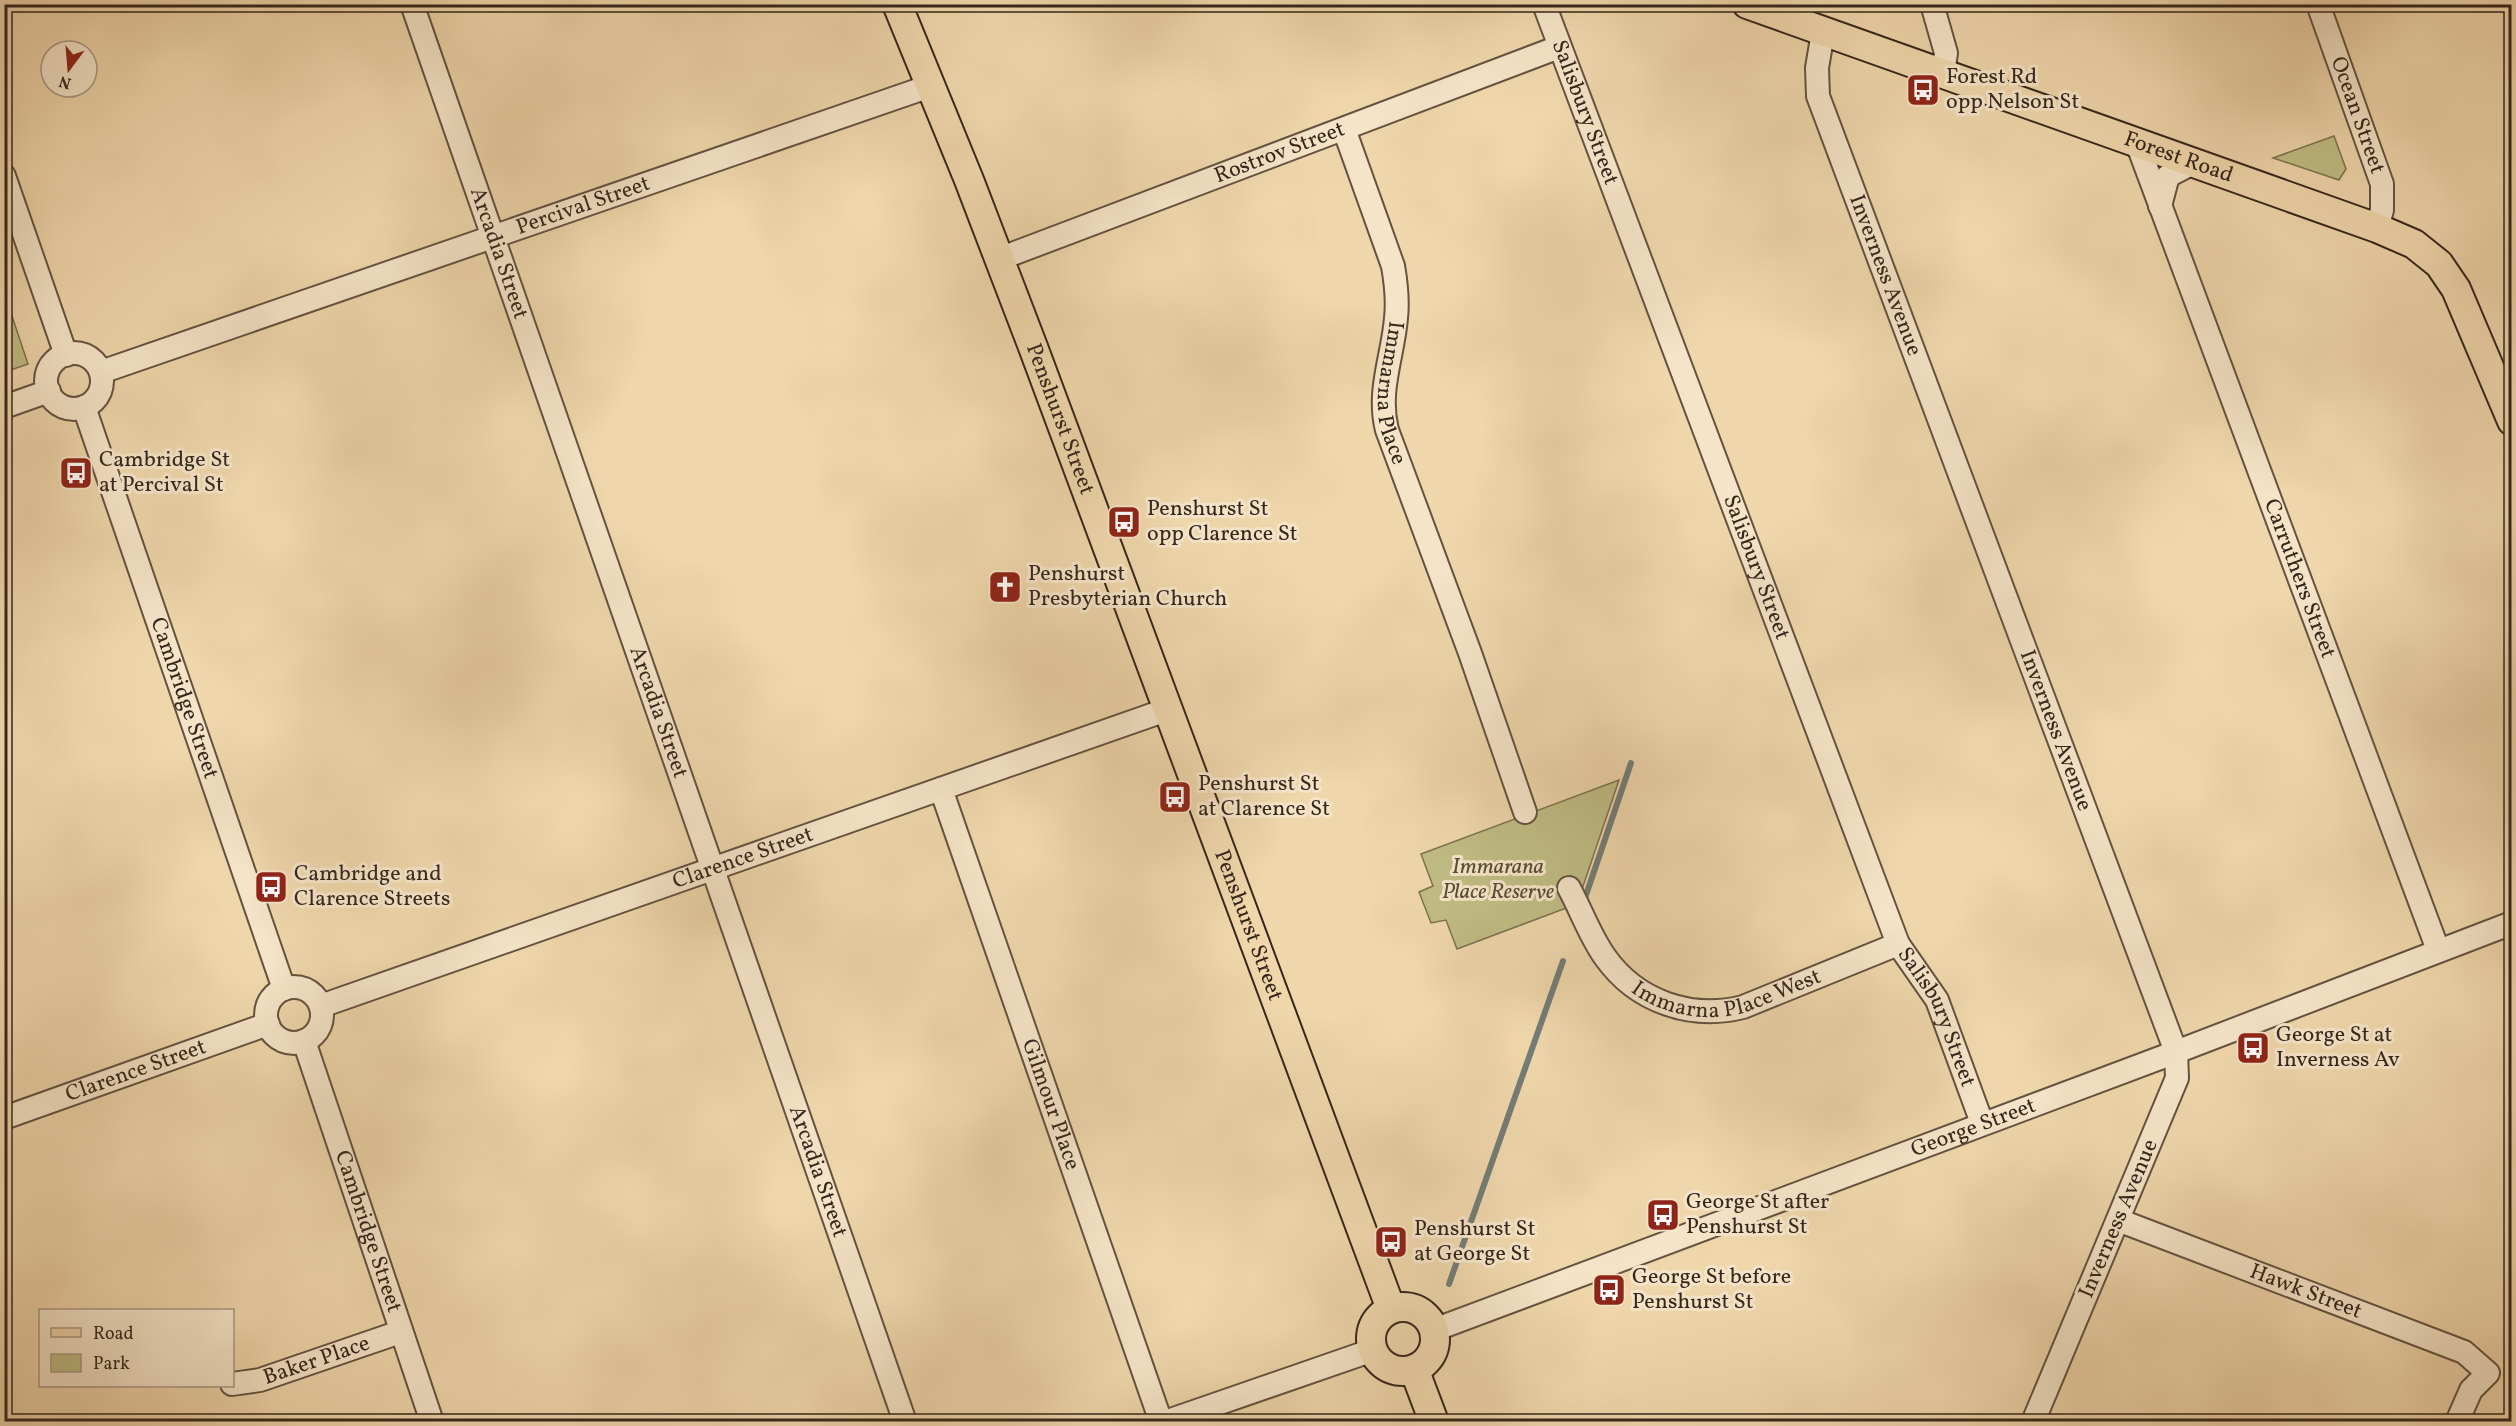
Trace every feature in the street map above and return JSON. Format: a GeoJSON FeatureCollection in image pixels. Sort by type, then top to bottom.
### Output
{"type":"FeatureCollection","features":[{"type":"Feature","properties":{"kind":"main road","name":"Penshurst Street"},"geometry":{"type":"LineString","coordinates":[[897,4],[999,259],[1390,1309]]}},
{"type":"Feature","properties":{"kind":"main road","name":"Forest Road"},"geometry":{"type":"LineString","coordinates":[[1747,4],[2377,228],[2414,244],[2439,264],[2456,289],[2511,421]]}},
{"type":"Feature","properties":{"kind":"main road"},"geometry":{"type":"LineString","coordinates":[[1401,1306],[1422,1312],[1434,1330],[1434,1349],[1423,1364],[1414,1369],[1404,1371],[1385,1365],[1373,1350],[1371,1340],[1376,1321],[1390,1309],[1401,1306]]}},
{"type":"Feature","properties":{"kind":"main road"},"geometry":{"type":"LineString","coordinates":[[1414,1369],[1434,1422]]}},
{"type":"Feature","properties":{"kind":"street","name":"Arcadia Street"},"geometry":{"type":"LineString","coordinates":[[412,4],[905,1422]]}},
{"type":"Feature","properties":{"kind":"street","name":"Salisbury Street"},"geometry":{"type":"LineString","coordinates":[[1544,4],[1898,944],[1937,1000],[1982,1122]]}},
{"type":"Feature","properties":{"kind":"street"},"geometry":{"type":"LineString","coordinates":[[1932,4],[1946,53],[1943,73]]}},
{"type":"Feature","properties":{"kind":"street","name":"Ocean Street"},"geometry":{"type":"LineString","coordinates":[[2318,4],[2382,184],[2382,210],[2377,228]]}},
{"type":"Feature","properties":{"kind":"street","name":"Inverness Avenue"},"geometry":{"type":"LineString","coordinates":[[1823,32],[1817,68],[1818,96],[2176,1052],[2177,1078],[2033,1422]]}},
{"type":"Feature","properties":{"kind":"street","name":"Rostrov Street"},"geometry":{"type":"LineString","coordinates":[[999,259],[1559,47]]}},
{"type":"Feature","properties":{"kind":"street","name":"Percival Street"},"geometry":{"type":"LineString","coordinates":[[101,372],[930,86]]}},
{"type":"Feature","properties":{"kind":"street","name":"Immarna Place"},"geometry":{"type":"LineString","coordinates":[[1344,129],[1393,266],[1396,282],[1396,318],[1384,381],[1384,418],[1392,449],[1525,812]]}},
{"type":"Feature","properties":{"kind":"street","name":"Carruthers Street"},"geometry":{"type":"LineString","coordinates":[[2138,143],[2438,950]]}},
{"type":"Feature","properties":{"kind":"street"},"geometry":{"type":"LineString","coordinates":[[2160,206],[2168,176],[2193,163]]}},
{"type":"Feature","properties":{"kind":"street"},"geometry":{"type":"LineString","coordinates":[[4,176],[66,355]]}},
{"type":"Feature","properties":{"kind":"street"},"geometry":{"type":"LineString","coordinates":[[66,355],[83,355],[97,365],[101,372],[102,381],[97,397],[84,407],[67,408],[53,399],[48,391],[48,374],[52,365],[66,355]]}},
{"type":"Feature","properties":{"kind":"street"},"geometry":{"type":"LineString","coordinates":[[4,407],[48,391]]}},
{"type":"Feature","properties":{"kind":"street","name":"Cambridge Street"},"geometry":{"type":"LineString","coordinates":[[84,407],[284,989]]}},
{"type":"Feature","properties":{"kind":"street","name":"Clarence Street"},"geometry":{"type":"LineString","coordinates":[[321,1006],[712,871],[1166,710]]}},
{"type":"Feature","properties":{"kind":"street","name":"Gilmour Place"},"geometry":{"type":"LineString","coordinates":[[941,789],[1163,1422]]}},
{"type":"Feature","properties":{"kind":"street","name":"Immarna Place West"},"geometry":{"type":"LineString","coordinates":[[1569,888],[1604,956],[1621,975],[1654,999],[1690,1011],[1717,1012],[1743,1007],[1898,944]]}},
{"type":"Feature","properties":{"kind":"street","name":"George Street"},"geometry":{"type":"LineString","coordinates":[[1434,1330],[1982,1122],[2176,1052],[2511,923]]}},
{"type":"Feature","properties":{"kind":"street"},"geometry":{"type":"LineString","coordinates":[[293,987],[310,992],[321,1006],[321,1023],[312,1037],[304,1041],[287,1042],[279,1038],[268,1024],[266,1016],[271,999],[284,989],[293,987]]}},
{"type":"Feature","properties":{"kind":"street","name":"Clarence Street"},"geometry":{"type":"LineString","coordinates":[[4,1118],[268,1024]]}},
{"type":"Feature","properties":{"kind":"street","name":"Cambridge Street"},"geometry":{"type":"LineString","coordinates":[[304,1041],[432,1422]]}},
{"type":"Feature","properties":{"kind":"street","name":"Hawk Street"},"geometry":{"type":"LineString","coordinates":[[2118,1220],[2454,1347],[2488,1373],[2471,1390],[2457,1422]]}},
{"type":"Feature","properties":{"kind":"street","name":"Baker Place"},"geometry":{"type":"LineString","coordinates":[[234,1384],[260,1380],[400,1332]]}},
{"type":"Feature","properties":{"kind":"street"},"geometry":{"type":"LineString","coordinates":[[1163,1422],[1373,1350]]}},
{"type":"Feature","properties":{"kind":"green space"},"geometry":{"type":"Polygon","coordinates":[[[2334,136],[2346,169],[2339,180],[2273,158],[2334,136]]]}},
{"type":"Feature","properties":{"kind":"green space"},"geometry":{"type":"Polygon","coordinates":[[[5,295],[28,364],[4,372],[5,295]]]}},
{"type":"Feature","properties":{"kind":"green space","name":"Immarana Place Reserve"},"geometry":{"type":"Polygon","coordinates":[[[1619,780],[1577,904],[1457,949],[1446,920],[1431,923],[1419,892],[1433,886],[1421,854],[1619,780]]]}},
{"type":"Feature","properties":{"kind":"waterway"},"geometry":{"type":"LineString","coordinates":[[1585,898],[1631,763]]}},
{"type":"Feature","properties":{"kind":"waterway"},"geometry":{"type":"LineString","coordinates":[[1449,1284],[1563,961]]}},
{"type":"Feature","properties":{"kind":"place","name":"Forest Rd opp Nelson St"},"geometry":{"type":"Point","coordinates":[1923,90]}},
{"type":"Feature","properties":{"kind":"place","name":"Cambridge St at Percival St"},"geometry":{"type":"Point","coordinates":[76,473]}},
{"type":"Feature","properties":{"kind":"place","name":"Penshurst St opp Clarence St"},"geometry":{"type":"Point","coordinates":[1124,522]}},
{"type":"Feature","properties":{"kind":"place","name":"Penshurst Presbyterian Church"},"geometry":{"type":"Point","coordinates":[1005,587]}},
{"type":"Feature","properties":{"kind":"place","name":"Penshurst St at Clarence St"},"geometry":{"type":"Point","coordinates":[1175,797]}},
{"type":"Feature","properties":{"kind":"place","name":"Cambridge and Clarence Streets"},"geometry":{"type":"Point","coordinates":[271,887]}},
{"type":"Feature","properties":{"kind":"place","name":"George St at Inverness Av"},"geometry":{"type":"Point","coordinates":[2253,1048]}},
{"type":"Feature","properties":{"kind":"place","name":"George St after Penshurst St"},"geometry":{"type":"Point","coordinates":[1663,1215]}},
{"type":"Feature","properties":{"kind":"place","name":"Penshurst St at George St"},"geometry":{"type":"Point","coordinates":[1391,1242]}},
{"type":"Feature","properties":{"kind":"place","name":"George St before Penshurst St"},"geometry":{"type":"Point","coordinates":[1609,1290]}}]}
